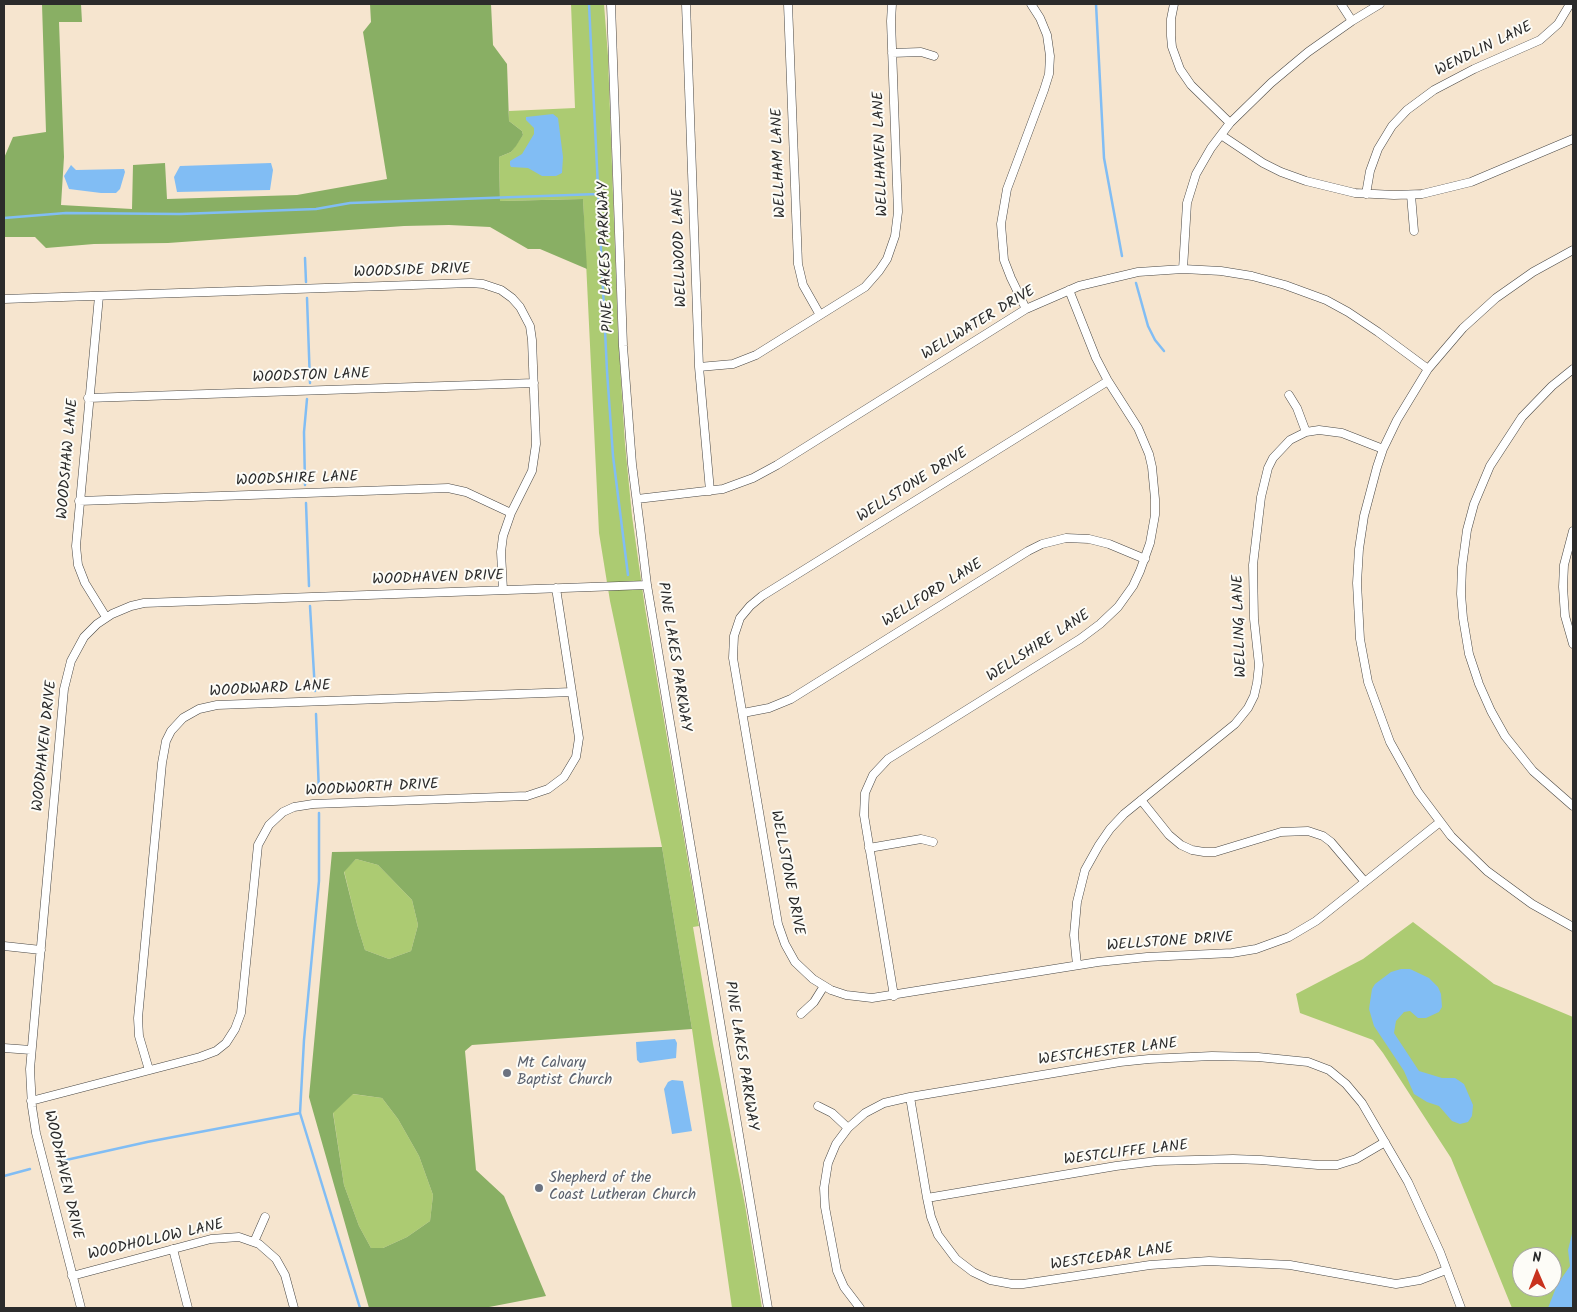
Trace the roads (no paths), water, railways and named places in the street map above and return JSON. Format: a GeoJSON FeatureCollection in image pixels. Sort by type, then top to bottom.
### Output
{"type":"FeatureCollection","features":[{"type":"Feature","properties":{"kind":"street","name":"PINE LAKES PARKWAY"},"geometry":{"type":"LineString","coordinates":[[611,4],[623,346],[636,499],[647,585],[768,1308]]}},
{"type":"Feature","properties":{"kind":"street","name":"WELLWOOD LANE"},"geometry":{"type":"LineString","coordinates":[[686,4],[699,367],[710,491]]}},
{"type":"Feature","properties":{"kind":"street","name":"WELLHAM LANE"},"geometry":{"type":"LineString","coordinates":[[788,4],[798,264],[803,285],[820,315]]}},
{"type":"Feature","properties":{"kind":"street","name":"WELLHAVEN LANE"},"geometry":{"type":"LineString","coordinates":[[699,367],[726,365],[748,359],[870,282],[883,266],[893,244],[898,212],[892,4]]}},
{"type":"Feature","properties":{"kind":"street"},"geometry":{"type":"LineString","coordinates":[[1026,309],[1004,260],[1001,224],[1006,194],[1044,90],[1050,68],[1046,31],[1031,4]]}},
{"type":"Feature","properties":{"kind":"street"},"geometry":{"type":"LineString","coordinates":[[1174,4],[1171,19],[1171,36],[1172,47],[1178,64],[1191,85],[1230,123]]}},
{"type":"Feature","properties":{"kind":"street"},"geometry":{"type":"LineString","coordinates":[[1341,4],[1352,21]]}},
{"type":"Feature","properties":{"kind":"street"},"geometry":{"type":"LineString","coordinates":[[1183,269],[1185,220],[1191,187],[1202,162],[1220,135],[1271,82],[1308,52],[1380,4]]}},
{"type":"Feature","properties":{"kind":"street","name":"WENDLIN LANE"},"geometry":{"type":"LineString","coordinates":[[1366,194],[1370,171],[1378,149],[1386,134],[1407,110],[1434,90],[1459,76],[1540,40],[1558,24],[1570,4]]}},
{"type":"Feature","properties":{"kind":"street"},"geometry":{"type":"LineString","coordinates":[[892,53],[924,52],[934,56]]}},
{"type":"Feature","properties":{"kind":"street"},"geometry":{"type":"LineString","coordinates":[[1220,135],[1245,153],[1281,172],[1331,189],[1366,194],[1411,195],[1471,182],[1573,139]]}},
{"type":"Feature","properties":{"kind":"street"},"geometry":{"type":"LineString","coordinates":[[1411,195],[1414,231]]}},
{"type":"Feature","properties":{"kind":"street"},"geometry":{"type":"LineString","coordinates":[[1573,250],[1533,272],[1490,303],[1463,328],[1428,369],[1397,420],[1383,449],[1367,501],[1359,549],[1357,600],[1362,653],[1372,696],[1390,742],[1418,792],[1462,849],[1502,884],[1573,927]]}},
{"type":"Feature","properties":{"kind":"street","name":"WELLWATER DRIVE"},"geometry":{"type":"LineString","coordinates":[[636,499],[710,491],[736,485],[770,470],[1026,309],[1089,283],[1128,274],[1183,269],[1221,271],[1252,276],[1285,285],[1326,300],[1363,322],[1428,369]]}},
{"type":"Feature","properties":{"kind":"street","name":"WOODSIDE DRIVE"},"geometry":{"type":"LineString","coordinates":[[4,299],[483,284],[505,292],[518,304],[525,314],[532,335],[536,444],[534,463],[511,513],[501,546],[503,590]]}},
{"type":"Feature","properties":{"kind":"street","name":"WELLSHIRE LANE"},"geometry":{"type":"LineString","coordinates":[[894,996],[869,848],[864,803],[868,785],[879,767],[888,759],[1090,632],[1110,616],[1133,586],[1145,558],[1154,529],[1152,468],[1145,442],[1108,381],[1092,350],[1069,290]]}},
{"type":"Feature","properties":{"kind":"street","name":"WOODSHAW LANE"},"geometry":{"type":"LineString","coordinates":[[99,296],[76,540],[78,565],[87,589],[106,617]]}},
{"type":"Feature","properties":{"kind":"street"},"geometry":{"type":"LineString","coordinates":[[1573,370],[1552,386],[1522,417],[1490,466],[1474,504],[1467,530],[1462,562],[1461,594],[1469,654],[1490,711],[1505,736],[1533,772],[1573,806]]}},
{"type":"Feature","properties":{"kind":"street","name":"WELLSTONE DRIVE"},"geometry":{"type":"LineString","coordinates":[[1108,381],[762,596],[740,618],[733,640],[734,658],[780,931],[785,944],[796,962],[808,976],[824,986],[841,994],[872,998],[894,996],[1077,965],[1147,957],[1232,953],[1264,947],[1310,926],[1440,822]]}},
{"type":"Feature","properties":{"kind":"street","name":"WOODSTON LANE"},"geometry":{"type":"LineString","coordinates":[[88,398],[534,383]]}},
{"type":"Feature","properties":{"kind":"street"},"geometry":{"type":"LineString","coordinates":[[1290,395],[1306,432]]}},
{"type":"Feature","properties":{"kind":"street","name":"WELLING LANE"},"geometry":{"type":"LineString","coordinates":[[1077,965],[1074,922],[1078,895],[1086,870],[1106,834],[1124,814],[1235,724],[1251,702],[1256,690],[1259,671],[1253,613],[1253,566],[1262,491],[1268,468],[1273,458],[1285,444],[1306,432],[1319,430],[1334,431],[1383,449]]}},
{"type":"Feature","properties":{"kind":"street","name":"WOODSHIRE LANE"},"geometry":{"type":"LineString","coordinates":[[79,501],[448,488],[466,492],[511,513]]}},
{"type":"Feature","properties":{"kind":"street"},"geometry":{"type":"LineString","coordinates":[[1573,530],[1564,565],[1563,594],[1567,624],[1573,644]]}},
{"type":"Feature","properties":{"kind":"street","name":"WELLFORD LANE"},"geometry":{"type":"LineString","coordinates":[[743,713],[769,708],[791,699],[1042,544],[1066,538],[1089,539],[1109,544],[1145,558]]}},
{"type":"Feature","properties":{"kind":"street","name":"WOODHAVEN DRIVE"},"geometry":{"type":"LineString","coordinates":[[81,1308],[39,1145],[31,1101],[31,1050],[65,680],[76,648],[92,628],[106,617],[131,606],[151,603],[647,585]]}},
{"type":"Feature","properties":{"kind":"street","name":"WOODWORTH DRIVE"},"geometry":{"type":"LineString","coordinates":[[31,1101],[212,1053],[226,1043],[235,1029],[242,1007],[257,850],[263,834],[273,820],[289,809],[307,804],[510,797],[535,794],[548,789],[564,777],[576,757],[579,738],[556,588]]}},
{"type":"Feature","properties":{"kind":"street","name":"WOODWARD LANE"},"geometry":{"type":"LineString","coordinates":[[149,1070],[140,1036],[138,1018],[162,763],[165,745],[169,736],[183,718],[199,709],[223,704],[572,692]]}},
{"type":"Feature","properties":{"kind":"street"},"geometry":{"type":"LineString","coordinates":[[1141,800],[1169,835],[1181,845],[1192,850],[1215,852],[1286,831],[1308,830],[1331,842],[1365,882]]}},
{"type":"Feature","properties":{"kind":"street"},"geometry":{"type":"LineString","coordinates":[[869,848],[921,839],[933,842]]}},
{"type":"Feature","properties":{"kind":"street"},"geometry":{"type":"LineString","coordinates":[[4,946],[41,950]]}},
{"type":"Feature","properties":{"kind":"street"},"geometry":{"type":"LineString","coordinates":[[801,1014],[814,1002],[824,986]]}},
{"type":"Feature","properties":{"kind":"street"},"geometry":{"type":"LineString","coordinates":[[4,1048],[31,1050]]}},
{"type":"Feature","properties":{"kind":"street","name":"WESTCHESTER LANE"},"geometry":{"type":"LineString","coordinates":[[860,1308],[844,1287],[837,1271],[824,1194],[825,1175],[836,1144],[848,1128],[860,1117],[877,1106],[896,1099],[1108,1064],[1149,1059],[1212,1056],[1300,1060],[1322,1067],[1346,1084],[1362,1103],[1412,1190],[1460,1308]]}},
{"type":"Feature","properties":{"kind":"street","name":"WESTCEDAR LANE"},"geometry":{"type":"LineString","coordinates":[[910,1097],[927,1198],[931,1217],[938,1235],[950,1251],[973,1272],[1001,1283],[1036,1283],[1150,1265],[1209,1261],[1290,1265],[1396,1284],[1420,1280],[1446,1270]]}},
{"type":"Feature","properties":{"kind":"street"},"geometry":{"type":"LineString","coordinates":[[818,1106],[830,1111],[848,1128]]}},
{"type":"Feature","properties":{"kind":"street","name":"WESTCLIFFE LANE"},"geometry":{"type":"LineString","coordinates":[[927,1198],[1157,1161],[1252,1159],[1331,1166],[1356,1159],[1385,1142]]}},
{"type":"Feature","properties":{"kind":"street"},"geometry":{"type":"LineString","coordinates":[[254,1242],[265,1217]]}},
{"type":"Feature","properties":{"kind":"street","name":"WOODHOLLOW LANE"},"geometry":{"type":"LineString","coordinates":[[72,1276],[173,1249],[222,1238],[239,1238],[254,1242],[267,1250],[280,1265],[286,1278],[294,1308]]}},
{"type":"Feature","properties":{"kind":"street"},"geometry":{"type":"LineString","coordinates":[[173,1249],[188,1308]]}},
{"type":"Feature","properties":{"kind":"water"},"geometry":{"type":"Polygon","coordinates":[[[553,114],[558,118],[563,157],[562,173],[556,176],[542,176],[528,168],[511,167],[510,161],[522,154],[534,134],[534,128],[526,120],[526,117],[553,114]]]}},
{"type":"Feature","properties":{"kind":"water"},"geometry":{"type":"Polygon","coordinates":[[[271,163],[273,170],[270,190],[177,192],[174,177],[180,166],[271,163]]]}},
{"type":"Feature","properties":{"kind":"water"},"geometry":{"type":"Polygon","coordinates":[[[71,165],[76,170],[124,169],[125,172],[120,189],[116,193],[101,193],[69,189],[64,176],[71,165]]]}},
{"type":"Feature","properties":{"kind":"water"},"geometry":{"type":"Polygon","coordinates":[[[1410,969],[1429,978],[1438,987],[1441,994],[1442,1007],[1439,1012],[1426,1018],[1418,1018],[1410,1011],[1404,1012],[1396,1021],[1394,1033],[1419,1071],[1442,1078],[1455,1078],[1464,1084],[1473,1105],[1472,1116],[1468,1122],[1460,1124],[1452,1121],[1439,1106],[1427,1102],[1414,1094],[1404,1071],[1374,1026],[1369,1009],[1372,989],[1375,984],[1391,972],[1410,969]]]}},
{"type":"Feature","properties":{"kind":"water"},"geometry":{"type":"Polygon","coordinates":[[[675,1039],[677,1043],[676,1058],[640,1063],[637,1060],[636,1042],[675,1039]]]}},
{"type":"Feature","properties":{"kind":"water"},"geometry":{"type":"Polygon","coordinates":[[[672,1080],[683,1081],[692,1131],[672,1134],[664,1089],[668,1082],[672,1080]]]}},
{"type":"Feature","properties":{"kind":"water"},"geometry":{"type":"Polygon","coordinates":[[[1573,1230],[1573,1308],[1548,1308],[1552,1297],[1562,1297],[1562,1278],[1570,1266],[1568,1250],[1573,1230]]]}},
{"type":"Feature","properties":{"kind":"waterway"},"geometry":{"type":"LineString","coordinates":[[589,4],[607,371],[613,456],[628,575]]}},
{"type":"Feature","properties":{"kind":"waterway"},"geometry":{"type":"LineString","coordinates":[[1096,4],[1104,158],[1122,256]]}},
{"type":"Feature","properties":{"kind":"waterway"},"geometry":{"type":"LineString","coordinates":[[4,218],[66,213],[180,214],[316,209],[350,203],[598,194]]}},
{"type":"Feature","properties":{"kind":"waterway"},"geometry":{"type":"LineString","coordinates":[[305,258],[306,282]]}},
{"type":"Feature","properties":{"kind":"waterway"},"geometry":{"type":"LineString","coordinates":[[1136,283],[1148,326],[1155,340],[1164,351]]}},
{"type":"Feature","properties":{"kind":"waterway"},"geometry":{"type":"LineString","coordinates":[[307,298],[310,383]]}},
{"type":"Feature","properties":{"kind":"waterway"},"geometry":{"type":"LineString","coordinates":[[305,485],[304,432],[307,399]]}},
{"type":"Feature","properties":{"kind":"waterway"},"geometry":{"type":"LineString","coordinates":[[306,503],[309,586]]}},
{"type":"Feature","properties":{"kind":"waterway"},"geometry":{"type":"LineString","coordinates":[[310,606],[315,691]]}},
{"type":"Feature","properties":{"kind":"waterway"},"geometry":{"type":"LineString","coordinates":[[316,714],[319,793]]}},
{"type":"Feature","properties":{"kind":"waterway"},"geometry":{"type":"LineString","coordinates":[[319,813],[319,881],[304,1040],[300,1113],[360,1308]]}},
{"type":"Feature","properties":{"kind":"waterway"},"geometry":{"type":"LineString","coordinates":[[57,1162],[147,1142],[300,1113]]}},
{"type":"Feature","properties":{"kind":"waterway"},"geometry":{"type":"LineString","coordinates":[[4,1176],[30,1169]]}},
{"type":"Feature","properties":{"kind":"place","name":"Mt Calvary Baptist Church"},"geometry":{"type":"Point","coordinates":[507,1073]}},
{"type":"Feature","properties":{"kind":"place","name":"Shepherd of the Coast Lutheran Church"},"geometry":{"type":"Point","coordinates":[539,1188]}}]}
